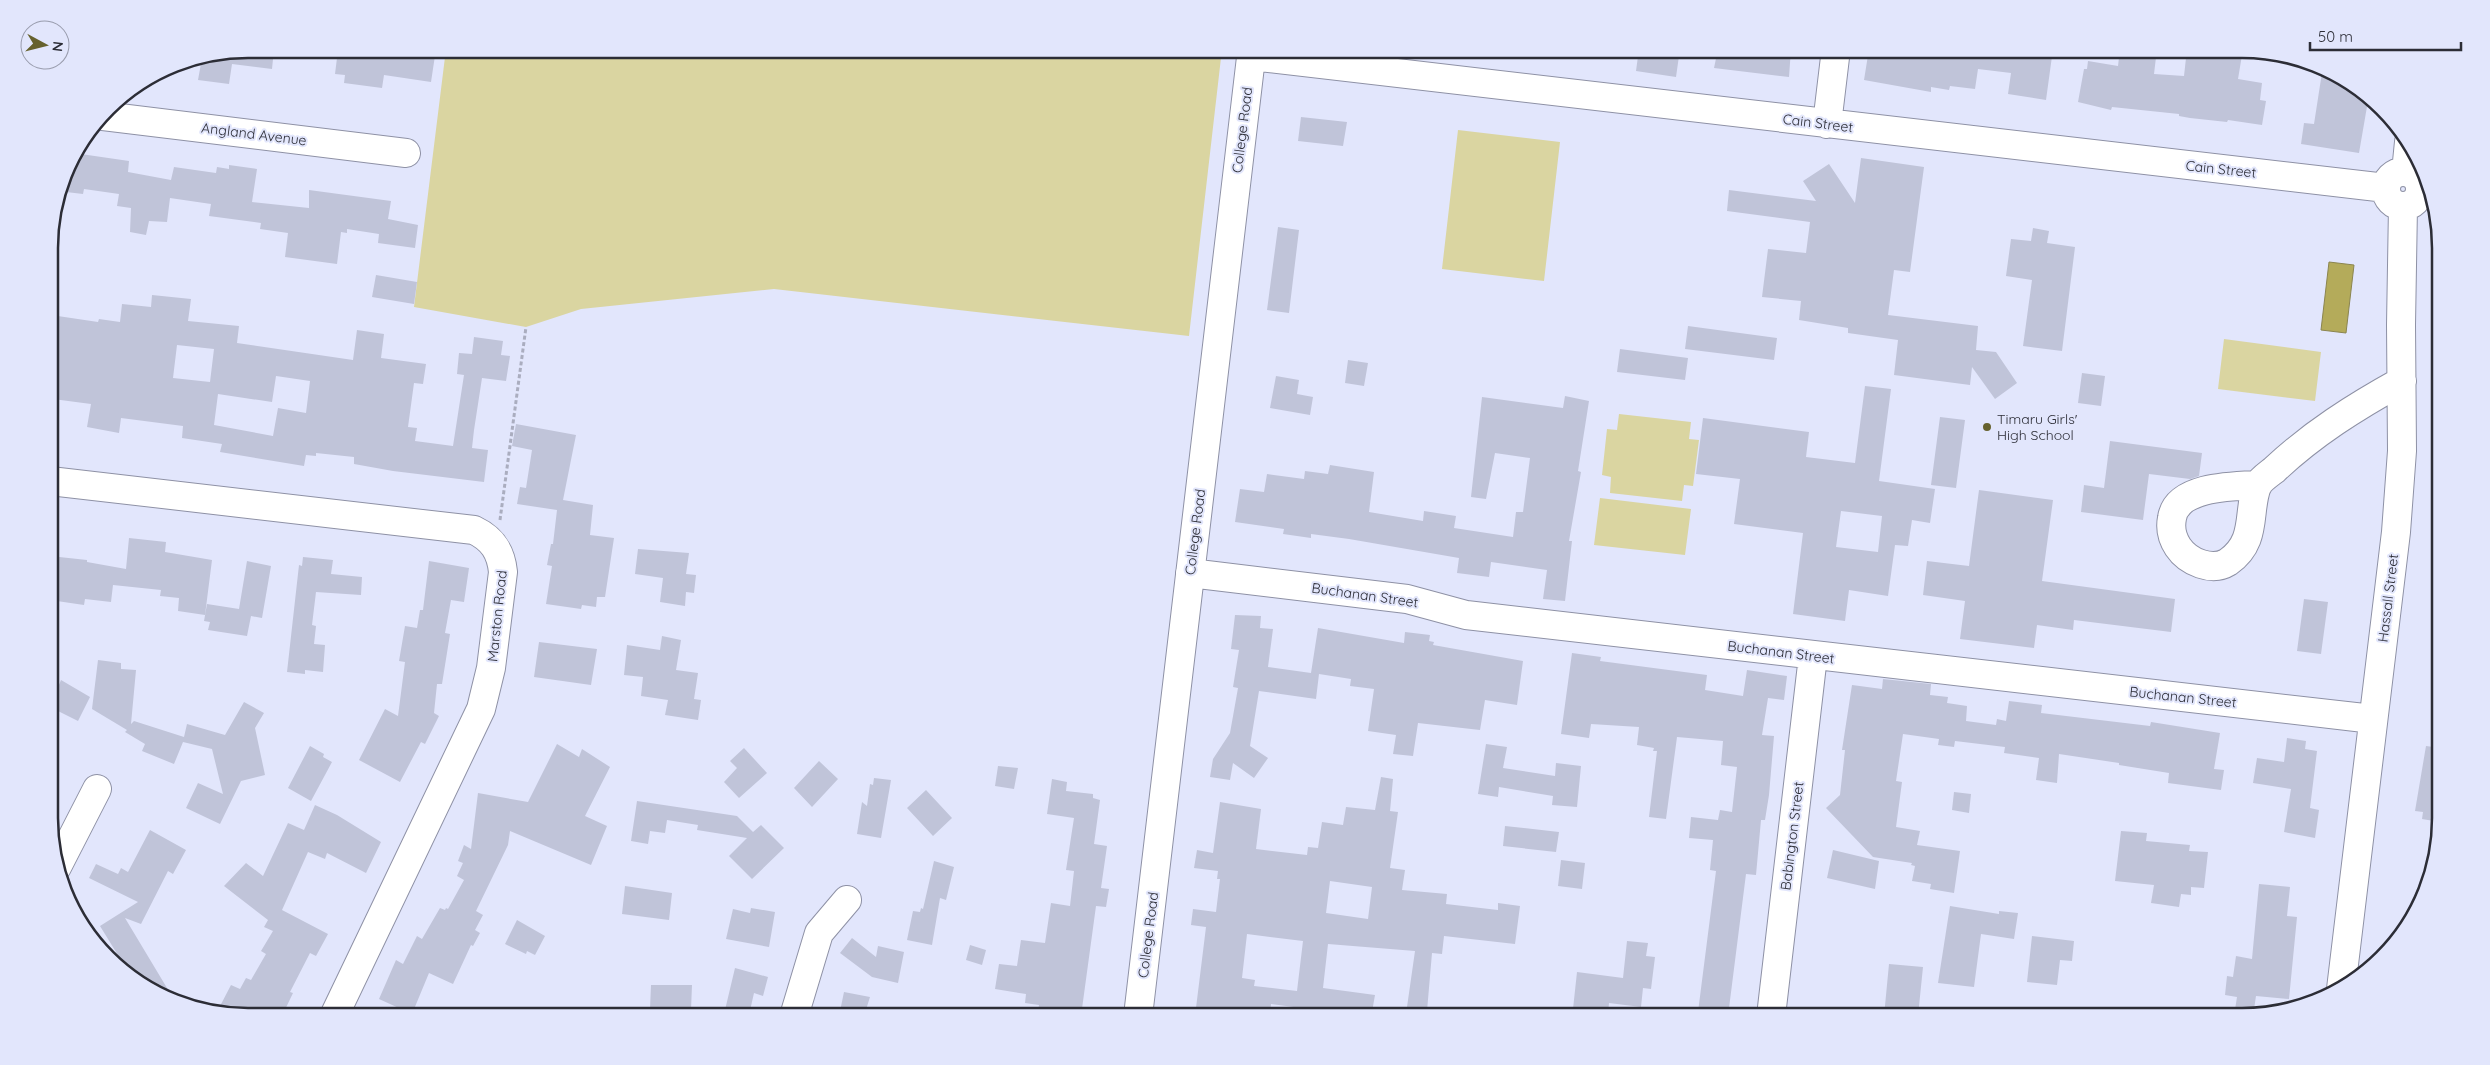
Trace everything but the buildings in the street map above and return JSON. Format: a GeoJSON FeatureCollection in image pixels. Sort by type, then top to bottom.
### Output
{"type":"FeatureCollection","features":[{"type":"Feature","properties":{"kind":"street","name":"College Road"},"geometry":{"type":"LineString","coordinates":[[1139,1008],[1250,58]]}},
{"type":"Feature","properties":{"kind":"street","name":"Cain Street"},"geometry":{"type":"LineString","coordinates":[[1299,58],[1827,124],[2409,191]]}},
{"type":"Feature","properties":{"kind":"street"},"geometry":{"type":"LineString","coordinates":[[1827,124],[1835,58]]}},
{"type":"Feature","properties":{"kind":"street","name":"Angland Avenue"},"geometry":{"type":"LineString","coordinates":[[110,117],[406,153]]}},
{"type":"Feature","properties":{"kind":"street","name":"Hassall Street"},"geometry":{"type":"LineString","coordinates":[[2342,979],[2396,532],[2402,451],[2402,381],[2409,156]]}},
{"type":"Feature","properties":{"kind":"street"},"geometry":{"type":"LineString","coordinates":[[2258,485],[2315,434],[2348,412],[2402,381]]}},
{"type":"Feature","properties":{"kind":"street"},"geometry":{"type":"LineString","coordinates":[[58,482],[474,530],[484,535],[496,548]]}},
{"type":"Feature","properties":{"kind":"street","name":"Marston Road"},"geometry":{"type":"LineString","coordinates":[[338,1008],[481,709],[491,668],[503,572],[501,559],[496,548]]}},
{"type":"Feature","properties":{"kind":"street","name":"Buchanan Street"},"geometry":{"type":"LineString","coordinates":[[1190,573],[1407,599],[1466,615],[2373,719]]}},
{"type":"Feature","properties":{"kind":"street","name":"Babington Street"},"geometry":{"type":"LineString","coordinates":[[1771,1008],[1813,656]]}},
{"type":"Feature","properties":{"kind":"street"},"geometry":{"type":"LineString","coordinates":[[62,858],[97,789]]}},
{"type":"Feature","properties":{"kind":"street"},"geometry":{"type":"LineString","coordinates":[[796,1008],[819,933],[847,900]]}},
{"type":"Feature","properties":{"kind":"path"},"geometry":{"type":"LineString","coordinates":[[496,548],[526,327]]}},
{"type":"Feature","properties":{"kind":"shaded area"},"geometry":{"type":"Polygon","coordinates":[[[445,58],[1221,58],[1189,336],[774,289],[581,309],[526,327],[414,307],[445,58]]]}},
{"type":"Feature","properties":{"kind":"shaded area"},"geometry":{"type":"Polygon","coordinates":[[[1458,130],[1560,142],[1544,281],[1442,269],[1458,130]]]}},
{"type":"Feature","properties":{"kind":"shaded area"},"geometry":{"type":"Polygon","coordinates":[[[2329,262],[2354,265],[2346,333],[2321,330],[2329,262]]]}},
{"type":"Feature","properties":{"kind":"shaded area"},"geometry":{"type":"Polygon","coordinates":[[[2224,339],[2321,352],[2315,401],[2218,389],[2224,339]]]}},
{"type":"Feature","properties":{"kind":"shaded area"},"geometry":{"type":"Polygon","coordinates":[[[1619,414],[1691,422],[1689,439],[1699,440],[1693,486],[1684,485],[1682,501],[1610,493],[1611,477],[1602,475],[1607,429],[1617,430],[1619,414]]]}},
{"type":"Feature","properties":{"kind":"shaded area"},"geometry":{"type":"Polygon","coordinates":[[[1600,498],[1691,509],[1685,555],[1594,545],[1600,498]]]}},
{"type":"Feature","properties":{"kind":"place","name":"Timaru Girls' High School"},"geometry":{"type":"Point","coordinates":[1987,427]}}]}
